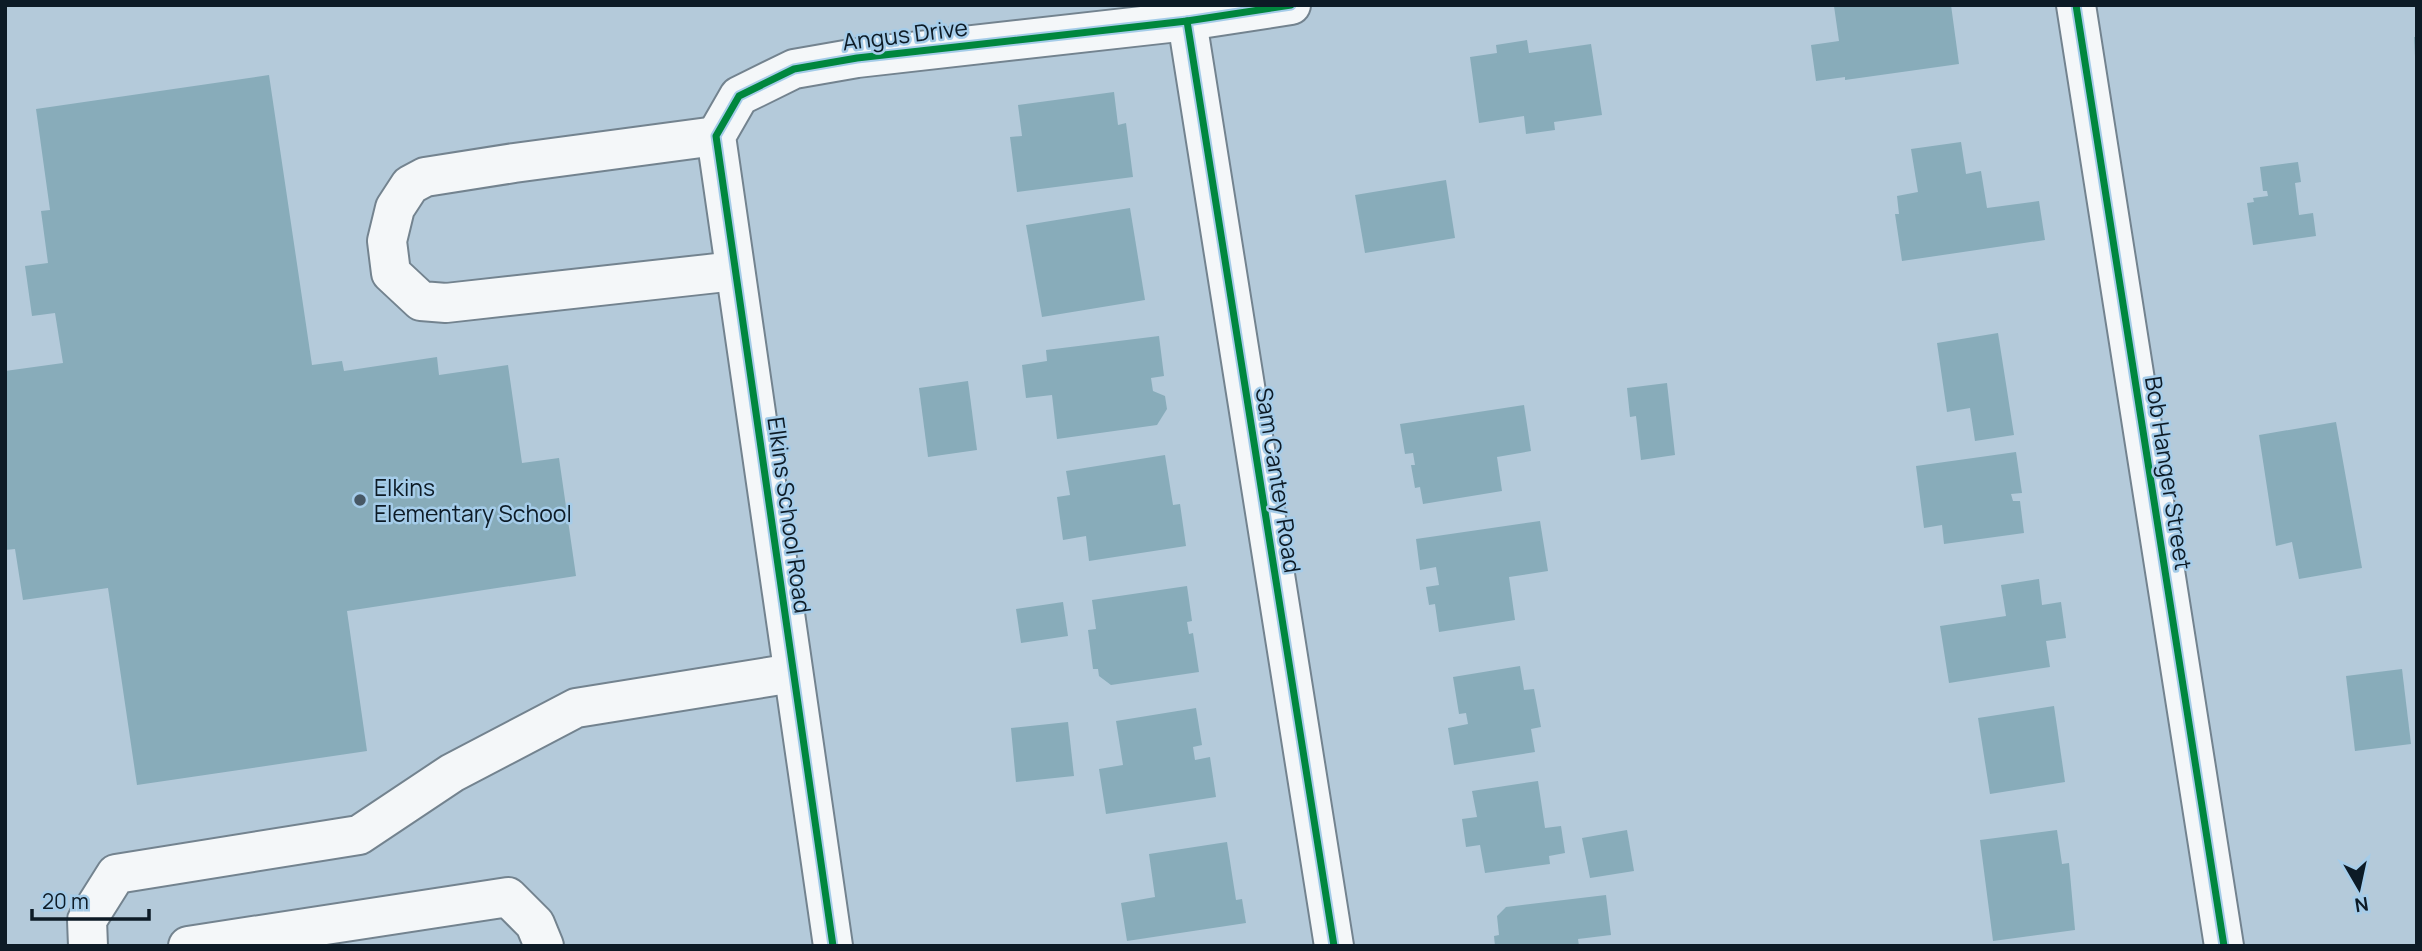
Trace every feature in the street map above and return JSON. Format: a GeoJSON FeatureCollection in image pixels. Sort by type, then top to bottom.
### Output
{"type":"FeatureCollection","features":[{"type":"Feature","properties":{"kind":"street","name":"Angus Drive"},"geometry":{"type":"LineString","coordinates":[[716,136],[739,96],[794,69],[857,58],[1187,21],[1291,5]]}},
{"type":"Feature","properties":{"kind":"street","name":"Bob Hanger Street"},"geometry":{"type":"LineString","coordinates":[[2076,5],[2224,946]]}},
{"type":"Feature","properties":{"kind":"street","name":"Sam Cantey Road"},"geometry":{"type":"LineString","coordinates":[[1187,21],[1334,946]]}},
{"type":"Feature","properties":{"kind":"street","name":"Elkins School Road"},"geometry":{"type":"LineString","coordinates":[[716,136],[833,946]]}},
{"type":"Feature","properties":{"kind":"street"},"geometry":{"type":"LineString","coordinates":[[716,136],[425,177],[410,186],[395,208],[387,241],[391,273],[421,301],[446,303],[735,271]]}},
{"type":"Feature","properties":{"kind":"street"},"geometry":{"type":"LineString","coordinates":[[88,946],[87,920],[116,874],[359,835],[452,773],[576,708],[793,673]]}},
{"type":"Feature","properties":{"kind":"street"},"geometry":{"type":"LineString","coordinates":[[188,946],[508,897],[535,924],[544,946]]}},
{"type":"Feature","properties":{"kind":"building"},"geometry":{"type":"Polygon","coordinates":[[[1951,5],[1959,64],[1845,80],[1845,77],[1816,81],[1811,45],[1839,41],[1834,6],[1951,5]]]}},
{"type":"Feature","properties":{"kind":"building"},"geometry":{"type":"Polygon","coordinates":[[[2414,37],[2417,37],[2417,56],[2415,56],[2414,37]]]}},
{"type":"Feature","properties":{"kind":"building"},"geometry":{"type":"Polygon","coordinates":[[[1527,40],[1529,53],[1591,44],[1602,115],[1554,122],[1555,130],[1526,134],[1524,116],[1479,123],[1470,57],[1497,53],[1496,45],[1527,40]]]}},
{"type":"Feature","properties":{"kind":"building"},"geometry":{"type":"Polygon","coordinates":[[[269,75],[312,365],[342,361],[344,371],[437,357],[439,375],[508,365],[522,463],[559,458],[576,576],[347,611],[367,751],[137,785],[108,588],[23,600],[15,549],[5,550],[5,371],[63,363],[55,313],[32,316],[25,266],[48,263],[41,211],[50,210],[36,109],[269,75]]]}},
{"type":"Feature","properties":{"kind":"building"},"geometry":{"type":"Polygon","coordinates":[[[1114,92],[1118,125],[1126,123],[1133,177],[1017,192],[1010,137],[1022,136],[1018,105],[1114,92]]]}},
{"type":"Feature","properties":{"kind":"building"},"geometry":{"type":"Polygon","coordinates":[[[1961,142],[1966,174],[1981,171],[1987,208],[2039,201],[2045,240],[1902,261],[1895,214],[1899,214],[1897,196],[1918,192],[1911,149],[1961,142]]]}},
{"type":"Feature","properties":{"kind":"building"},"geometry":{"type":"Polygon","coordinates":[[[2298,162],[2301,182],[2295,183],[2299,215],[2313,213],[2316,236],[2253,245],[2247,203],[2254,202],[2253,198],[2268,196],[2267,191],[2263,191],[2260,167],[2298,162]]]}},
{"type":"Feature","properties":{"kind":"building"},"geometry":{"type":"Polygon","coordinates":[[[1446,180],[1455,238],[1365,253],[1355,195],[1446,180]]]}},
{"type":"Feature","properties":{"kind":"building"},"geometry":{"type":"Polygon","coordinates":[[[1130,208],[1145,300],[1042,317],[1026,225],[1130,208]]]}},
{"type":"Feature","properties":{"kind":"building"},"geometry":{"type":"Polygon","coordinates":[[[1998,333],[2014,435],[1975,441],[1970,408],[1947,412],[1937,343],[1998,333]]]}},
{"type":"Feature","properties":{"kind":"building"},"geometry":{"type":"Polygon","coordinates":[[[1159,336],[1164,376],[1151,378],[1153,391],[1165,396],[1167,409],[1157,425],[1057,439],[1052,395],[1026,398],[1022,365],[1047,361],[1046,350],[1159,336]]]}},
{"type":"Feature","properties":{"kind":"building"},"geometry":{"type":"Polygon","coordinates":[[[968,381],[977,450],[928,457],[919,388],[968,381]]]}},
{"type":"Feature","properties":{"kind":"building"},"geometry":{"type":"Polygon","coordinates":[[[1667,383],[1675,455],[1641,460],[1636,416],[1630,417],[1627,388],[1667,383]]]}},
{"type":"Feature","properties":{"kind":"building"},"geometry":{"type":"Polygon","coordinates":[[[1524,405],[1531,451],[1497,457],[1502,491],[1423,504],[1420,487],[1415,488],[1411,465],[1415,465],[1413,453],[1405,454],[1400,424],[1524,405]]]}},
{"type":"Feature","properties":{"kind":"building"},"geometry":{"type":"Polygon","coordinates":[[[2336,422],[2362,568],[2299,579],[2292,542],[2276,546],[2259,435],[2336,422]]]}},
{"type":"Feature","properties":{"kind":"building"},"geometry":{"type":"Polygon","coordinates":[[[2016,452],[2022,493],[2011,494],[2013,501],[2020,501],[2024,533],[1944,544],[1942,525],[1924,528],[1916,466],[2016,452]]]}},
{"type":"Feature","properties":{"kind":"building"},"geometry":{"type":"Polygon","coordinates":[[[1165,455],[1173,505],[1180,504],[1186,546],[1089,561],[1086,536],[1063,540],[1057,497],[1070,495],[1066,471],[1165,455]]]}},
{"type":"Feature","properties":{"kind":"building"},"geometry":{"type":"Polygon","coordinates":[[[1540,521],[1548,571],[1509,577],[1515,620],[1439,632],[1435,604],[1429,605],[1426,587],[1439,585],[1436,567],[1420,570],[1416,539],[1540,521]]]}},
{"type":"Feature","properties":{"kind":"building"},"geometry":{"type":"Polygon","coordinates":[[[2039,579],[2042,605],[2061,602],[2066,638],[2046,641],[2050,667],[1949,683],[1940,626],[2006,616],[2001,585],[2039,579]]]}},
{"type":"Feature","properties":{"kind":"building"},"geometry":{"type":"Polygon","coordinates":[[[1187,586],[1192,621],[1187,622],[1189,634],[1193,633],[1199,672],[1111,685],[1099,676],[1098,669],[1093,669],[1088,630],[1096,629],[1092,600],[1187,586]]]}},
{"type":"Feature","properties":{"kind":"building"},"geometry":{"type":"Polygon","coordinates":[[[1063,602],[1068,636],[1021,643],[1016,609],[1063,602]]]}},
{"type":"Feature","properties":{"kind":"building"},"geometry":{"type":"Polygon","coordinates":[[[1520,666],[1524,690],[1534,689],[1541,727],[1531,729],[1535,752],[1454,765],[1448,728],[1468,724],[1466,713],[1459,714],[1453,677],[1520,666]]]}},
{"type":"Feature","properties":{"kind":"building"},"geometry":{"type":"Polygon","coordinates":[[[2402,669],[2411,744],[2355,751],[2346,676],[2402,669]]]}},
{"type":"Feature","properties":{"kind":"building"},"geometry":{"type":"Polygon","coordinates":[[[2054,706],[2065,782],[1990,794],[1978,718],[2054,706]]]}},
{"type":"Feature","properties":{"kind":"building"},"geometry":{"type":"Polygon","coordinates":[[[1196,708],[1202,745],[1193,747],[1195,760],[1210,757],[1216,797],[1106,814],[1099,769],[1123,765],[1116,721],[1196,708]]]}},
{"type":"Feature","properties":{"kind":"building"},"geometry":{"type":"Polygon","coordinates":[[[1068,722],[1074,776],[1016,782],[1011,728],[1068,722]]]}},
{"type":"Feature","properties":{"kind":"building"},"geometry":{"type":"Polygon","coordinates":[[[1538,781],[1545,828],[1561,826],[1565,853],[1549,856],[1550,864],[1485,873],[1480,845],[1466,847],[1462,819],[1477,817],[1472,791],[1538,781]]]}},
{"type":"Feature","properties":{"kind":"building"},"geometry":{"type":"Polygon","coordinates":[[[1627,830],[1634,871],[1590,878],[1582,838],[1627,830]]]}},
{"type":"Feature","properties":{"kind":"building"},"geometry":{"type":"Polygon","coordinates":[[[2057,830],[2062,864],[2069,863],[2075,930],[1993,941],[1980,840],[2057,830]]]}},
{"type":"Feature","properties":{"kind":"building"},"geometry":{"type":"Polygon","coordinates":[[[1227,842],[1236,900],[1242,899],[1246,923],[1127,941],[1121,903],[1155,897],[1149,854],[1227,842]]]}},
{"type":"Feature","properties":{"kind":"building"},"geometry":{"type":"Polygon","coordinates":[[[1606,895],[1611,935],[1578,939],[1579,946],[1495,946],[1494,936],[1499,935],[1497,916],[1506,907],[1606,895]]]}},
{"type":"Feature","properties":{"kind":"cycle path"},"geometry":{"type":"LineString","coordinates":[[833,946],[716,136],[739,96],[794,69],[857,58],[1187,21],[1291,5]]}},
{"type":"Feature","properties":{"kind":"cycle path"},"geometry":{"type":"LineString","coordinates":[[2076,5],[2224,946]]}},
{"type":"Feature","properties":{"kind":"cycle path"},"geometry":{"type":"LineString","coordinates":[[1187,21],[1334,946]]}},
{"type":"Feature","properties":{"kind":"place","name":"Elkins Elementary School"},"geometry":{"type":"Point","coordinates":[360,500]}}]}
